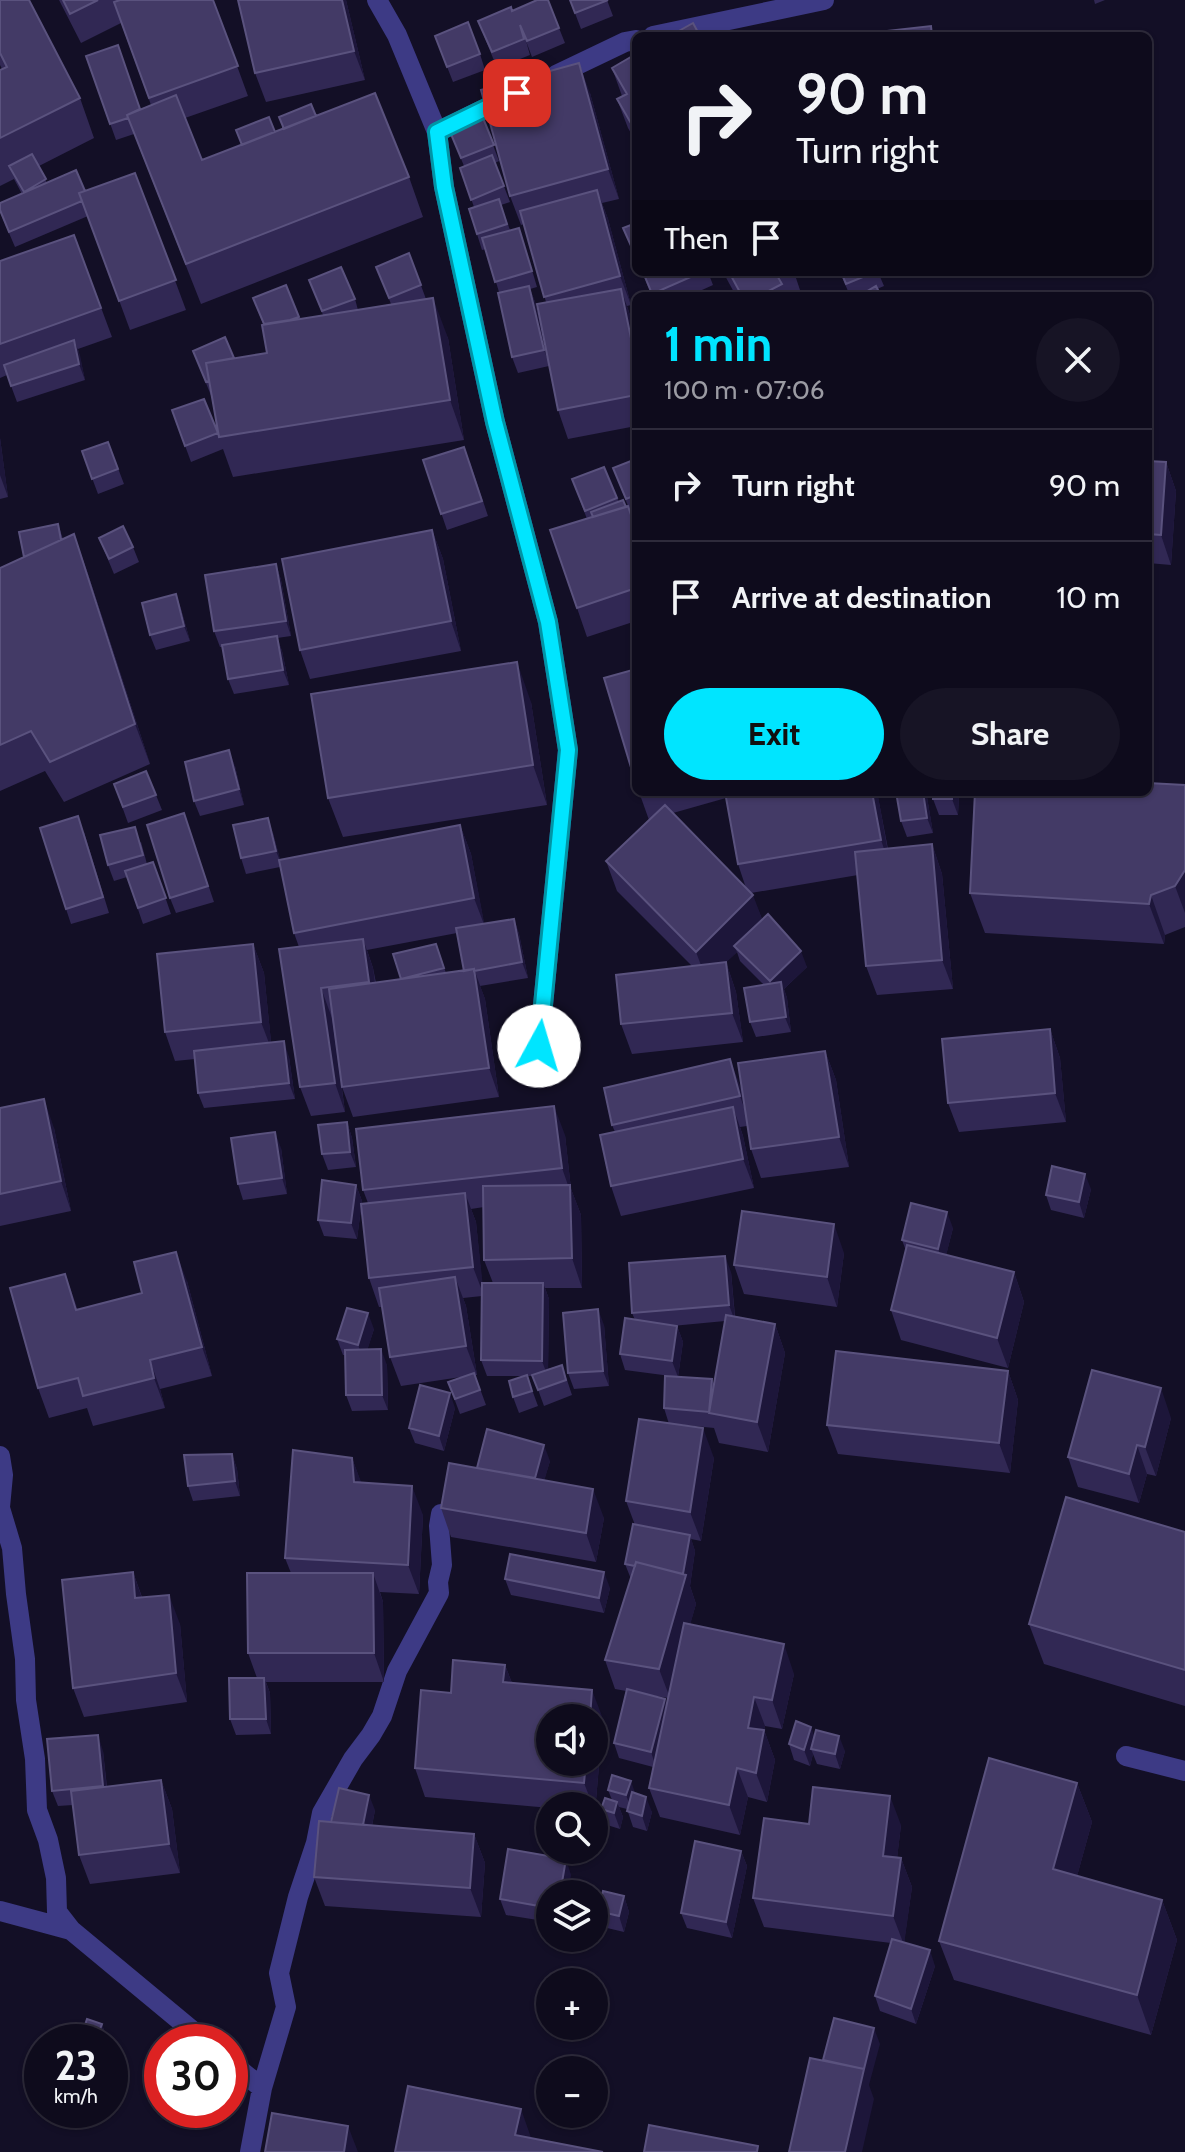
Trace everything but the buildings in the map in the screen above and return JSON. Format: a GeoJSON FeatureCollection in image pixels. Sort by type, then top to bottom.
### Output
{"type":"FeatureCollection","features":[{"type":"Feature","properties":{"kind":"street"},"geometry":{"type":"LineString","coordinates":[[377,0],[397,35],[437,132],[444,187],[495,422],[548,622],[568,750],[539,1046]]}},
{"type":"Feature","properties":{"kind":"street"},"geometry":{"type":"LineString","coordinates":[[672,32],[824,0]]}},
{"type":"Feature","properties":{"kind":"street"},"geometry":{"type":"LineString","coordinates":[[437,132],[632,41]]}},
{"type":"Feature","properties":{"kind":"street"},"geometry":{"type":"LineString","coordinates":[[0,1456],[3,1475],[0,1508],[12,1548],[25,1659],[26,1700],[35,1759],[37,1810],[48,1840],[56,1878],[57,1912],[71,1930],[184,2024]]}},
{"type":"Feature","properties":{"kind":"street"},"geometry":{"type":"LineString","coordinates":[[250,2152],[262,2088],[286,2007],[279,1973],[322,1813],[382,1716],[397,1671],[439,1593],[441,1514]]}},
{"type":"Feature","properties":{"kind":"street"},"geometry":{"type":"LineString","coordinates":[[1126,1756],[1185,1771]]}},
{"type":"Feature","properties":{"kind":"street"},"geometry":{"type":"LineString","coordinates":[[0,1911],[71,1930]]}},
{"type":"Feature","properties":{"kind":"street"},"geometry":{"type":"LineString","coordinates":[[248,2077],[262,2088]]}},
{"type":"Feature","properties":{"kind":"route"},"geometry":{"type":"LineString","coordinates":[[517,93],[437,132],[444,187],[495,422],[548,622],[568,750],[539,1046]]}}]}
